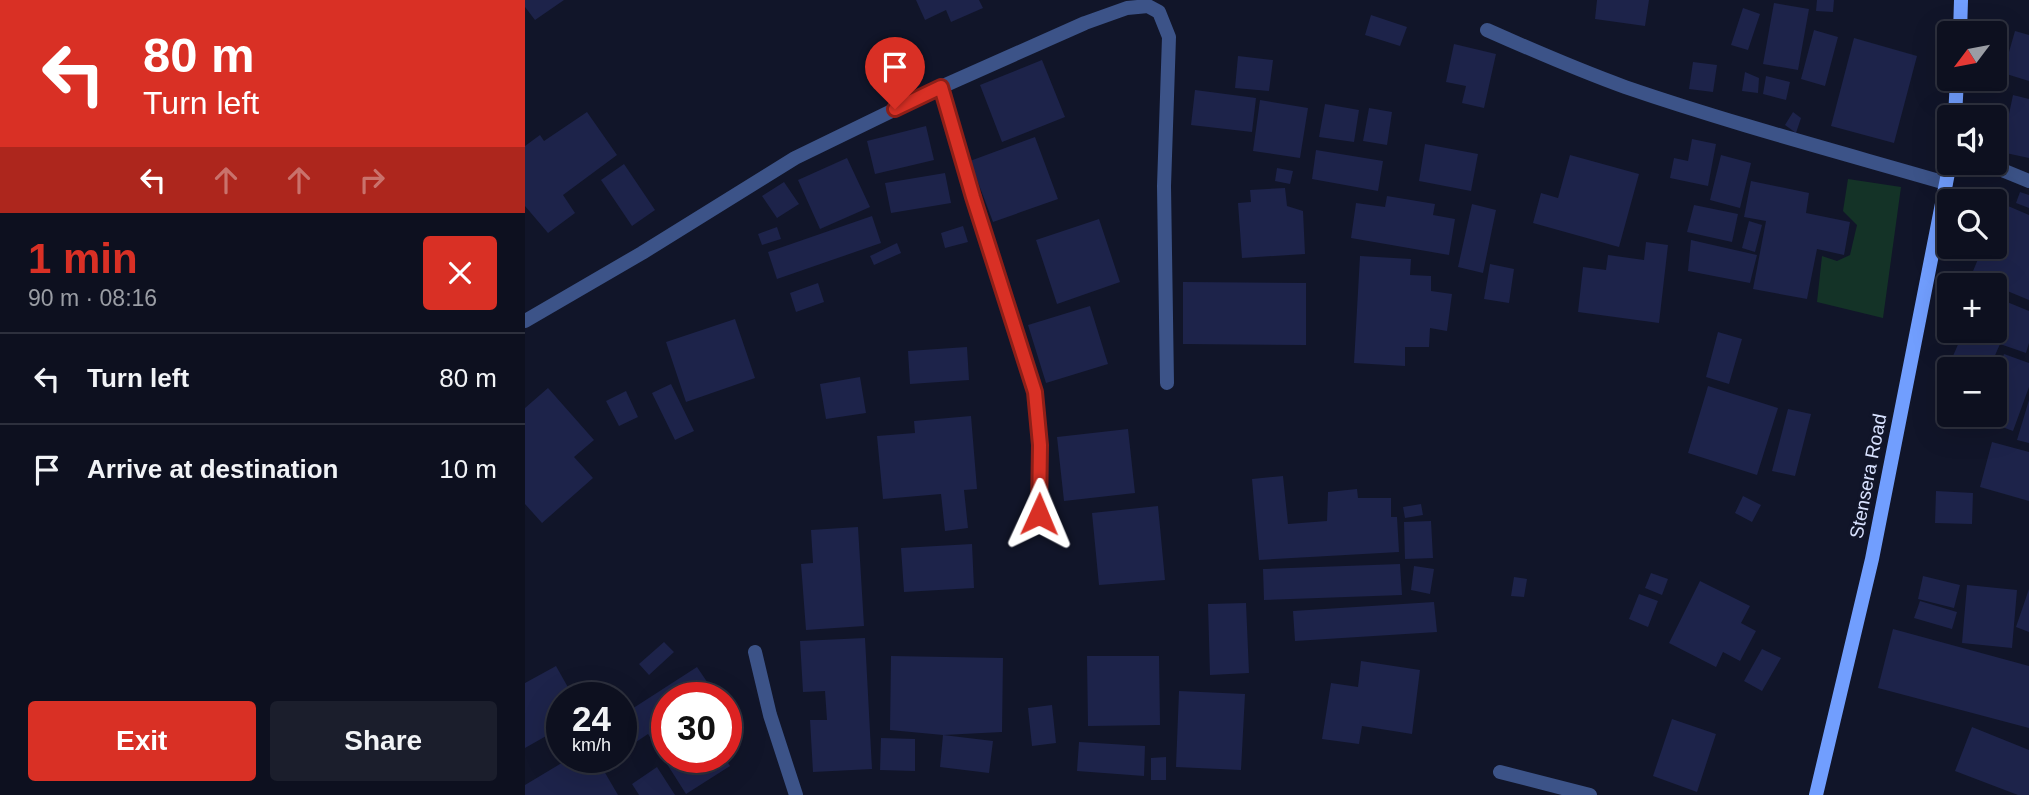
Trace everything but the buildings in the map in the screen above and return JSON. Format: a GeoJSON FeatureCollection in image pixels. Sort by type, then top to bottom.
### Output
{"type":"FeatureCollection","features":[{"type":"Feature","properties":{"kind":"street"},"geometry":{"type":"LineString","coordinates":[[1960,21],[1961,0]]}},
{"type":"Feature","properties":{"kind":"street"},"geometry":{"type":"LineString","coordinates":[[525,321],[642,253],[795,158],[941,87],[1085,23],[1127,8],[1148,6],[1159,12],[1169,37],[1164,186],[1167,383]]}},
{"type":"Feature","properties":{"kind":"street"},"geometry":{"type":"LineString","coordinates":[[1487,30],[1625,87],[1946,183]]}},
{"type":"Feature","properties":{"kind":"street"},"geometry":{"type":"LineString","coordinates":[[941,87],[1035,392],[1040,445],[1039,514]]}},
{"type":"Feature","properties":{"kind":"street"},"geometry":{"type":"LineString","coordinates":[[2007,172],[2029,181]]}},
{"type":"Feature","properties":{"kind":"street","name":"Stensera Road"},"geometry":{"type":"LineString","coordinates":[[1817,795],[1872,559],[1948,175]]}},
{"type":"Feature","properties":{"kind":"street"},"geometry":{"type":"LineString","coordinates":[[755,652],[773,726],[796,795]]}},
{"type":"Feature","properties":{"kind":"street"},"geometry":{"type":"LineString","coordinates":[[1500,772],[1590,795]]}},
{"type":"Feature","properties":{"kind":"green space"},"geometry":{"type":"Polygon","coordinates":[[[1848,179],[1901,187],[1883,318],[1817,302],[1822,256],[1837,261],[1850,255],[1857,225],[1843,211],[1848,179]]]}},
{"type":"Feature","properties":{"kind":"route"},"geometry":{"type":"LineString","coordinates":[[895,109],[941,87],[1035,392],[1040,445],[1039,514]]}}]}
